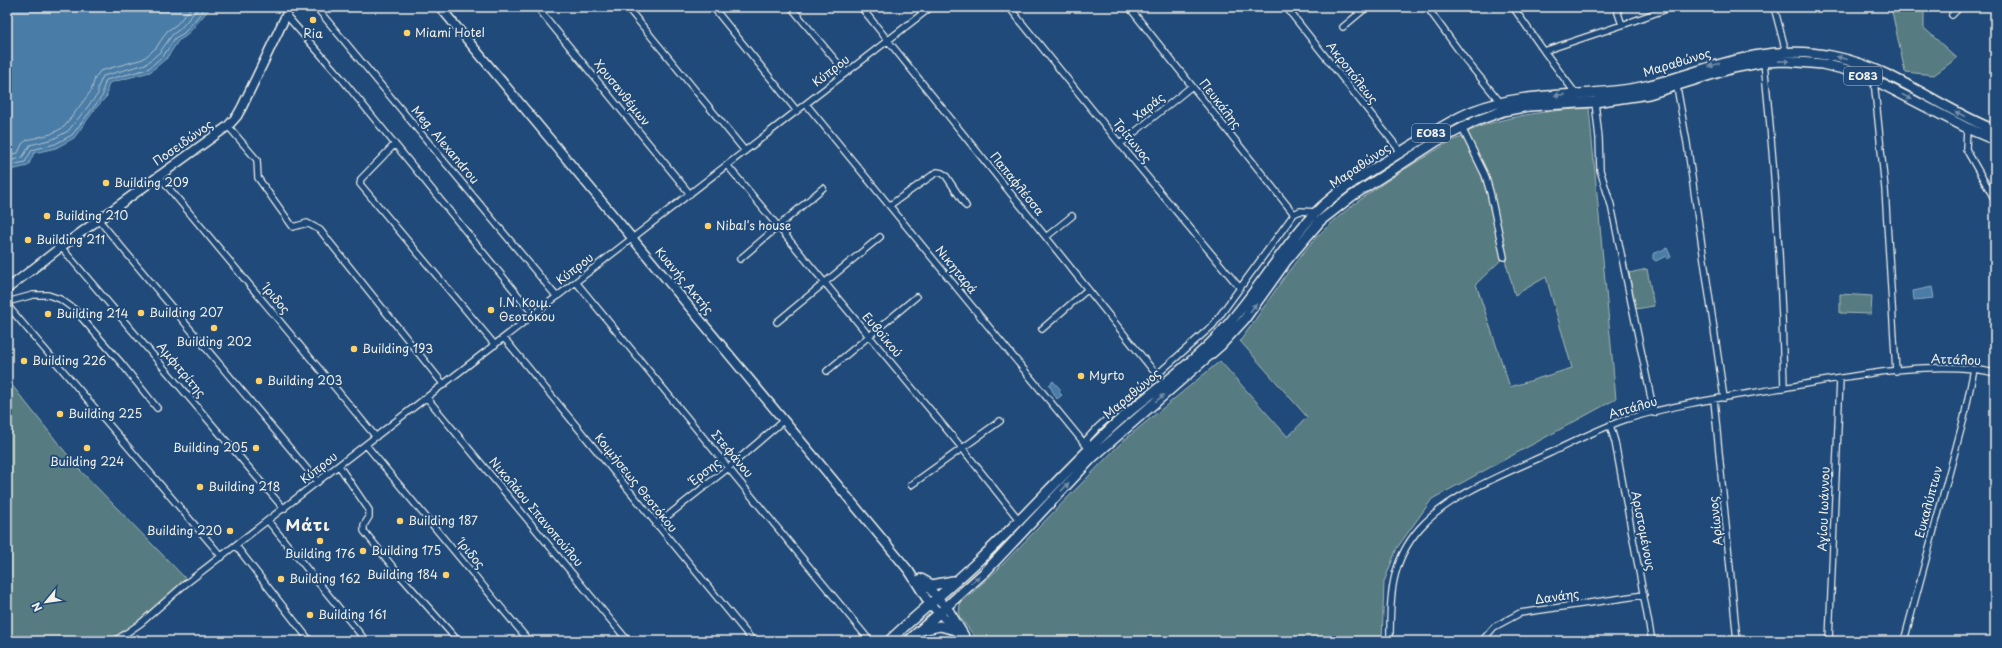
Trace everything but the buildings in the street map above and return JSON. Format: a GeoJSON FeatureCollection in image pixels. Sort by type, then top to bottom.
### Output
{"type":"FeatureCollection","features":[{"type":"Feature","properties":{"kind":"main road","name":"Μαραθώνος"},"geometry":{"type":"LineString","coordinates":[[889,641],[929,603],[960,578],[1088,449],[1115,424],[1192,361],[1215,339],[1236,315],[1279,256],[1317,212],[1346,189],[1401,152],[1458,118],[1501,102],[1528,97],[1630,89],[1673,78],[1732,59],[1786,52],[1838,57],[1877,70],[1960,114],[1995,130]]}},
{"type":"Feature","properties":{"kind":"main road","name":"Μαραθώνος"},"geometry":{"type":"LineString","coordinates":[[908,641],[938,612],[986,571],[1093,457],[1221,345],[1244,320],[1287,260],[1320,221],[1352,196],[1437,141],[1490,115],[1508,110],[1546,104],[1596,102],[1632,98],[1677,86],[1733,68],[1764,62],[1787,61],[1822,64],[1852,71],[1874,80],[1967,128],[1995,140]]}},
{"type":"Feature","properties":{"kind":"main road"},"geometry":{"type":"LineString","coordinates":[[921,579],[932,585],[936,585],[960,578]]}},
{"type":"Feature","properties":{"kind":"main road"},"geometry":{"type":"LineString","coordinates":[[918,631],[940,626],[955,630]]}},
{"type":"Feature","properties":{"kind":"street","name":"Ποσειδώνος"},"geometry":{"type":"LineString","coordinates":[[7,289],[158,175],[228,126],[237,116],[290,7]]}},
{"type":"Feature","properties":{"kind":"street","name":"Meg. Alexandrou"},"geometry":{"type":"LineString","coordinates":[[316,7],[558,296]]}},
{"type":"Feature","properties":{"kind":"street","name":"Κυανής Ακτής"},"geometry":{"type":"LineString","coordinates":[[440,7],[909,571],[929,603],[966,640]]}},
{"type":"Feature","properties":{"kind":"street","name":"Χρυσανθέμων"},"geometry":{"type":"LineString","coordinates":[[537,7],[690,194]]}},
{"type":"Feature","properties":{"kind":"street"},"geometry":{"type":"LineString","coordinates":[[627,7],[745,151]]}},
{"type":"Feature","properties":{"kind":"street"},"geometry":{"type":"LineString","coordinates":[[713,7],[797,111]]}},
{"type":"Feature","properties":{"kind":"street"},"geometry":{"type":"LineString","coordinates":[[791,7],[846,73]]}},
{"type":"Feature","properties":{"kind":"street","name":"Παπαφλέσσα"},"geometry":{"type":"LineString","coordinates":[[861,7],[1156,374]]}},
{"type":"Feature","properties":{"kind":"street","name":"Κύπρου"},"geometry":{"type":"LineString","coordinates":[[115,641],[141,623],[194,578],[931,7]]}},
{"type":"Feature","properties":{"kind":"street","name":"Τρίτωνος"},"geometry":{"type":"LineString","coordinates":[[1009,7],[1120,144],[1240,288]]}},
{"type":"Feature","properties":{"kind":"street","name":"Πευκάλης"},"geometry":{"type":"LineString","coordinates":[[1130,7],[1294,214]]}},
{"type":"Feature","properties":{"kind":"street","name":"Ακροπόλεως"},"geometry":{"type":"LineString","coordinates":[[1286,7],[1401,152]]}},
{"type":"Feature","properties":{"kind":"street"},"geometry":{"type":"LineString","coordinates":[[1354,7],[1359,13]]}},
{"type":"Feature","properties":{"kind":"street"},"geometry":{"type":"LineString","coordinates":[[1343,26],[1367,7]]}},
{"type":"Feature","properties":{"kind":"street"},"geometry":{"type":"LineString","coordinates":[[1427,7],[1465,59],[1501,102]]}},
{"type":"Feature","properties":{"kind":"street"},"geometry":{"type":"LineString","coordinates":[[1514,7],[1576,94]]}},
{"type":"Feature","properties":{"kind":"street"},"geometry":{"type":"LineString","coordinates":[[1616,7],[1622,25]]}},
{"type":"Feature","properties":{"kind":"street"},"geometry":{"type":"LineString","coordinates":[[1544,51],[1672,7]]}},
{"type":"Feature","properties":{"kind":"street"},"geometry":{"type":"LineString","coordinates":[[1774,7],[1786,52]]}},
{"type":"Feature","properties":{"kind":"street"},"geometry":{"type":"LineString","coordinates":[[1952,14],[1960,7]]}},
{"type":"Feature","properties":{"kind":"street"},"geometry":{"type":"LineString","coordinates":[[286,15],[342,79],[534,315]]}},
{"type":"Feature","properties":{"kind":"street"},"geometry":{"type":"LineString","coordinates":[[1764,62],[1771,135],[1779,251],[1784,388]]}},
{"type":"Feature","properties":{"kind":"street"},"geometry":{"type":"LineString","coordinates":[[1874,80],[1885,189],[1896,371]]}},
{"type":"Feature","properties":{"kind":"street","name":"Χαράς"},"geometry":{"type":"LineString","coordinates":[[1120,144],[1192,86]]}},
{"type":"Feature","properties":{"kind":"street"},"geometry":{"type":"LineString","coordinates":[[1677,86],[1687,144],[1724,398]]}},
{"type":"Feature","properties":{"kind":"street"},"geometry":{"type":"LineString","coordinates":[[1596,102],[1600,170],[1611,205],[1654,413]]}},
{"type":"Feature","properties":{"kind":"street","name":"Νικηταρά"},"geometry":{"type":"LineString","coordinates":[[806,104],[1088,449]]}},
{"type":"Feature","properties":{"kind":"street"},"geometry":{"type":"LineString","coordinates":[[228,126],[257,160],[258,178],[293,226],[299,226],[307,223],[320,230],[444,385]]}},
{"type":"Feature","properties":{"kind":"street"},"geometry":{"type":"LineString","coordinates":[[1462,128],[1487,181],[1504,257]]}},
{"type":"Feature","properties":{"kind":"street"},"geometry":{"type":"LineString","coordinates":[[1967,128],[1966,149],[1995,200]]}},
{"type":"Feature","properties":{"kind":"street"},"geometry":{"type":"LineString","coordinates":[[395,144],[360,179],[360,184],[495,345]]}},
{"type":"Feature","properties":{"kind":"street","name":"Ευβοϊκού"},"geometry":{"type":"LineString","coordinates":[[727,165],[962,448],[1019,520]]}},
{"type":"Feature","properties":{"kind":"street"},"geometry":{"type":"LineString","coordinates":[[890,205],[937,172],[946,176],[966,206]]}},
{"type":"Feature","properties":{"kind":"street","name":"Ίριδος"},"geometry":{"type":"LineString","coordinates":[[158,175],[376,437]]}},
{"type":"Feature","properties":{"kind":"street"},"geometry":{"type":"LineString","coordinates":[[740,259],[823,188]]}},
{"type":"Feature","properties":{"kind":"street"},"geometry":{"type":"LineString","coordinates":[[1088,449],[1087,440],[1098,427],[1213,325],[1294,214],[1300,211],[1317,212]]}},
{"type":"Feature","properties":{"kind":"street"},"geometry":{"type":"LineString","coordinates":[[1046,237],[1072,216]]}},
{"type":"Feature","properties":{"kind":"street"},"geometry":{"type":"LineString","coordinates":[[98,220],[318,482]]}},
{"type":"Feature","properties":{"kind":"street"},"geometry":{"type":"LineString","coordinates":[[777,322],[880,237]]}},
{"type":"Feature","properties":{"kind":"street","name":"Αμφιτρίτης"},"geometry":{"type":"LineString","coordinates":[[61,247],[284,509]]}},
{"type":"Feature","properties":{"kind":"street","name":"Στεφάνου"},"geometry":{"type":"LineString","coordinates":[[576,282],[870,641]]}},
{"type":"Feature","properties":{"kind":"street"},"geometry":{"type":"LineString","coordinates":[[1042,329],[1088,289]]}},
{"type":"Feature","properties":{"kind":"street"},"geometry":{"type":"LineString","coordinates":[[157,408],[74,308],[60,299],[48,295],[33,295],[7,303],[222,557]]}},
{"type":"Feature","properties":{"kind":"street"},"geometry":{"type":"LineString","coordinates":[[827,371],[916,297]]}},
{"type":"Feature","properties":{"kind":"street","name":"Κοιμήσεως Θεοτόκου"},"geometry":{"type":"LineString","coordinates":[[504,338],[656,525],[753,641]]}},
{"type":"Feature","properties":{"kind":"street","name":"Αττάλου"},"geometry":{"type":"LineString","coordinates":[[1390,641],[1390,615],[1394,574],[1404,552],[1421,527],[1436,513],[1459,498],[1516,469],[1610,425],[1654,413],[1724,398],[1896,371],[1953,368],[1974,369],[1995,373]]}},
{"type":"Feature","properties":{"kind":"street","name":"Ευκαλύπτων"},"geometry":{"type":"LineString","coordinates":[[1904,641],[1964,418],[1974,369]]}},
{"type":"Feature","properties":{"kind":"street","name":"Αγίου Ιωάννου"},"geometry":{"type":"LineString","coordinates":[[1829,641],[1840,379]]}},
{"type":"Feature","properties":{"kind":"street","name":"Νικολάου Σπανοπούλου"},"geometry":{"type":"LineString","coordinates":[[427,398],[628,641]]}},
{"type":"Feature","properties":{"kind":"street","name":"Αρίωνος"},"geometry":{"type":"LineString","coordinates":[[1714,400],[1738,641]]}},
{"type":"Feature","properties":{"kind":"street","name":"Έρσης"},"geometry":{"type":"LineString","coordinates":[[656,525],[728,468],[784,420]]}},
{"type":"Feature","properties":{"kind":"street"},"geometry":{"type":"LineString","coordinates":[[911,485],[1000,421]]}},
{"type":"Feature","properties":{"kind":"street","name":"Αριστομένους"},"geometry":{"type":"LineString","coordinates":[[1610,425],[1615,442],[1652,641]]}},
{"type":"Feature","properties":{"kind":"street","name":"Ίριδος"},"geometry":{"type":"LineString","coordinates":[[366,445],[529,641]]}},
{"type":"Feature","properties":{"kind":"street"},"geometry":{"type":"LineString","coordinates":[[339,466],[368,510],[369,517],[364,525],[364,531],[396,572],[458,641]]}},
{"type":"Feature","properties":{"kind":"street"},"geometry":{"type":"LineString","coordinates":[[268,521],[366,641]]}},
{"type":"Feature","properties":{"kind":"street"},"geometry":{"type":"LineString","coordinates":[[236,546],[310,641]]}},
{"type":"Feature","properties":{"kind":"street","name":"Κυανής Ακτής"},"geometry":{"type":"LineString","coordinates":[[909,571],[921,579],[945,606],[966,640]]}},
{"type":"Feature","properties":{"kind":"street","name":"Δανάης"},"geometry":{"type":"LineString","coordinates":[[1482,641],[1494,627],[1520,613],[1644,595]]}},
{"type":"Feature","properties":{"kind":"green space"},"geometry":{"type":"Polygon","coordinates":[[[1891,7],[1924,7],[1924,28],[1957,58],[1934,75],[1905,72],[1891,7]]]}},
{"type":"Feature","properties":{"kind":"green space"},"geometry":{"type":"Polygon","coordinates":[[[1589,108],[1616,399],[1432,499],[1397,548],[1384,582],[1382,641],[978,641],[959,616],[960,604],[997,570],[1123,441],[1220,361],[1288,437],[1307,417],[1240,341],[1303,252],[1327,227],[1372,191],[1453,140],[1463,137],[1466,139],[1484,176],[1503,258],[1476,284],[1510,387],[1572,368],[1546,277],[1515,295],[1505,260],[1507,258],[1492,192],[1467,132],[1482,126],[1526,115],[1589,108]]]}},
{"type":"Feature","properties":{"kind":"green space"},"geometry":{"type":"Polygon","coordinates":[[[1647,269],[1654,306],[1636,309],[1629,273],[1647,269]]]}},
{"type":"Feature","properties":{"kind":"green space"},"geometry":{"type":"Polygon","coordinates":[[[1840,294],[1872,296],[1871,314],[1840,313],[1840,294]]]}},
{"type":"Feature","properties":{"kind":"green space"},"geometry":{"type":"Polygon","coordinates":[[[7,379],[78,468],[189,582],[113,641],[7,641],[7,379]]]}},
{"type":"Feature","properties":{"kind":"water"},"geometry":{"type":"Polygon","coordinates":[[[7,7],[211,7],[186,36],[178,41],[167,58],[150,72],[109,83],[107,96],[96,108],[74,138],[56,148],[34,153],[28,166],[11,170],[7,169],[7,7]]]}},
{"type":"Feature","properties":{"kind":"water"},"geometry":{"type":"Polygon","coordinates":[[[1667,248],[1671,257],[1667,259],[1666,256],[1656,261],[1653,259],[1653,254],[1667,248]]]}},
{"type":"Feature","properties":{"kind":"water"},"geometry":{"type":"Polygon","coordinates":[[[1932,287],[1934,298],[1914,300],[1913,291],[1932,287]]]}},
{"type":"Feature","properties":{"kind":"water"},"geometry":{"type":"Polygon","coordinates":[[[1053,381],[1061,390],[1059,392],[1062,395],[1057,399],[1049,385],[1053,381]]]}},
{"type":"Feature","properties":{"kind":"place","name":"Ria"},"geometry":{"type":"Point","coordinates":[313,20]}},
{"type":"Feature","properties":{"kind":"place","name":"Miami Hotel"},"geometry":{"type":"Point","coordinates":[407,33]}},
{"type":"Feature","properties":{"kind":"place","name":"Building 209"},"geometry":{"type":"Point","coordinates":[106,183]}},
{"type":"Feature","properties":{"kind":"place","name":"Building 210"},"geometry":{"type":"Point","coordinates":[47,216]}},
{"type":"Feature","properties":{"kind":"place","name":"Nibal's house"},"geometry":{"type":"Point","coordinates":[708,226]}},
{"type":"Feature","properties":{"kind":"place","name":"Building 211"},"geometry":{"type":"Point","coordinates":[28,240]}},
{"type":"Feature","properties":{"kind":"place","name":"Ι.Ν. Κοιμ. Θεοτόκου"},"geometry":{"type":"Point","coordinates":[491,310]}},
{"type":"Feature","properties":{"kind":"place","name":"Building 207"},"geometry":{"type":"Point","coordinates":[141,313]}},
{"type":"Feature","properties":{"kind":"place","name":"Building 214"},"geometry":{"type":"Point","coordinates":[48,314]}},
{"type":"Feature","properties":{"kind":"place","name":"Building 202"},"geometry":{"type":"Point","coordinates":[214,328]}},
{"type":"Feature","properties":{"kind":"place","name":"Building 193"},"geometry":{"type":"Point","coordinates":[354,349]}},
{"type":"Feature","properties":{"kind":"place","name":"Building 226"},"geometry":{"type":"Point","coordinates":[24,361]}},
{"type":"Feature","properties":{"kind":"place","name":"Myrto"},"geometry":{"type":"Point","coordinates":[1081,376]}},
{"type":"Feature","properties":{"kind":"place","name":"Building 203"},"geometry":{"type":"Point","coordinates":[259,381]}},
{"type":"Feature","properties":{"kind":"place","name":"Building 225"},"geometry":{"type":"Point","coordinates":[60,414]}},
{"type":"Feature","properties":{"kind":"place","name":"Building 224"},"geometry":{"type":"Point","coordinates":[87,448]}},
{"type":"Feature","properties":{"kind":"place","name":"Building 205"},"geometry":{"type":"Point","coordinates":[256,448]}},
{"type":"Feature","properties":{"kind":"place","name":"Building 218"},"geometry":{"type":"Point","coordinates":[200,487]}},
{"type":"Feature","properties":{"kind":"place","name":"Building 187"},"geometry":{"type":"Point","coordinates":[400,521]}},
{"type":"Feature","properties":{"kind":"place","name":"Building 220"},"geometry":{"type":"Point","coordinates":[230,531]}},
{"type":"Feature","properties":{"kind":"place","name":"Building 176"},"geometry":{"type":"Point","coordinates":[320,541]}},
{"type":"Feature","properties":{"kind":"place","name":"Building 175"},"geometry":{"type":"Point","coordinates":[363,551]}},
{"type":"Feature","properties":{"kind":"place","name":"Building 184"},"geometry":{"type":"Point","coordinates":[446,575]}},
{"type":"Feature","properties":{"kind":"place","name":"Building 162"},"geometry":{"type":"Point","coordinates":[281,579]}},
{"type":"Feature","properties":{"kind":"place","name":"Building 161"},"geometry":{"type":"Point","coordinates":[310,615]}},
{"type":"Feature","properties":{"kind":"district","name":"Μάτι"},"geometry":{"type":"Point","coordinates":[308,525]}}]}
